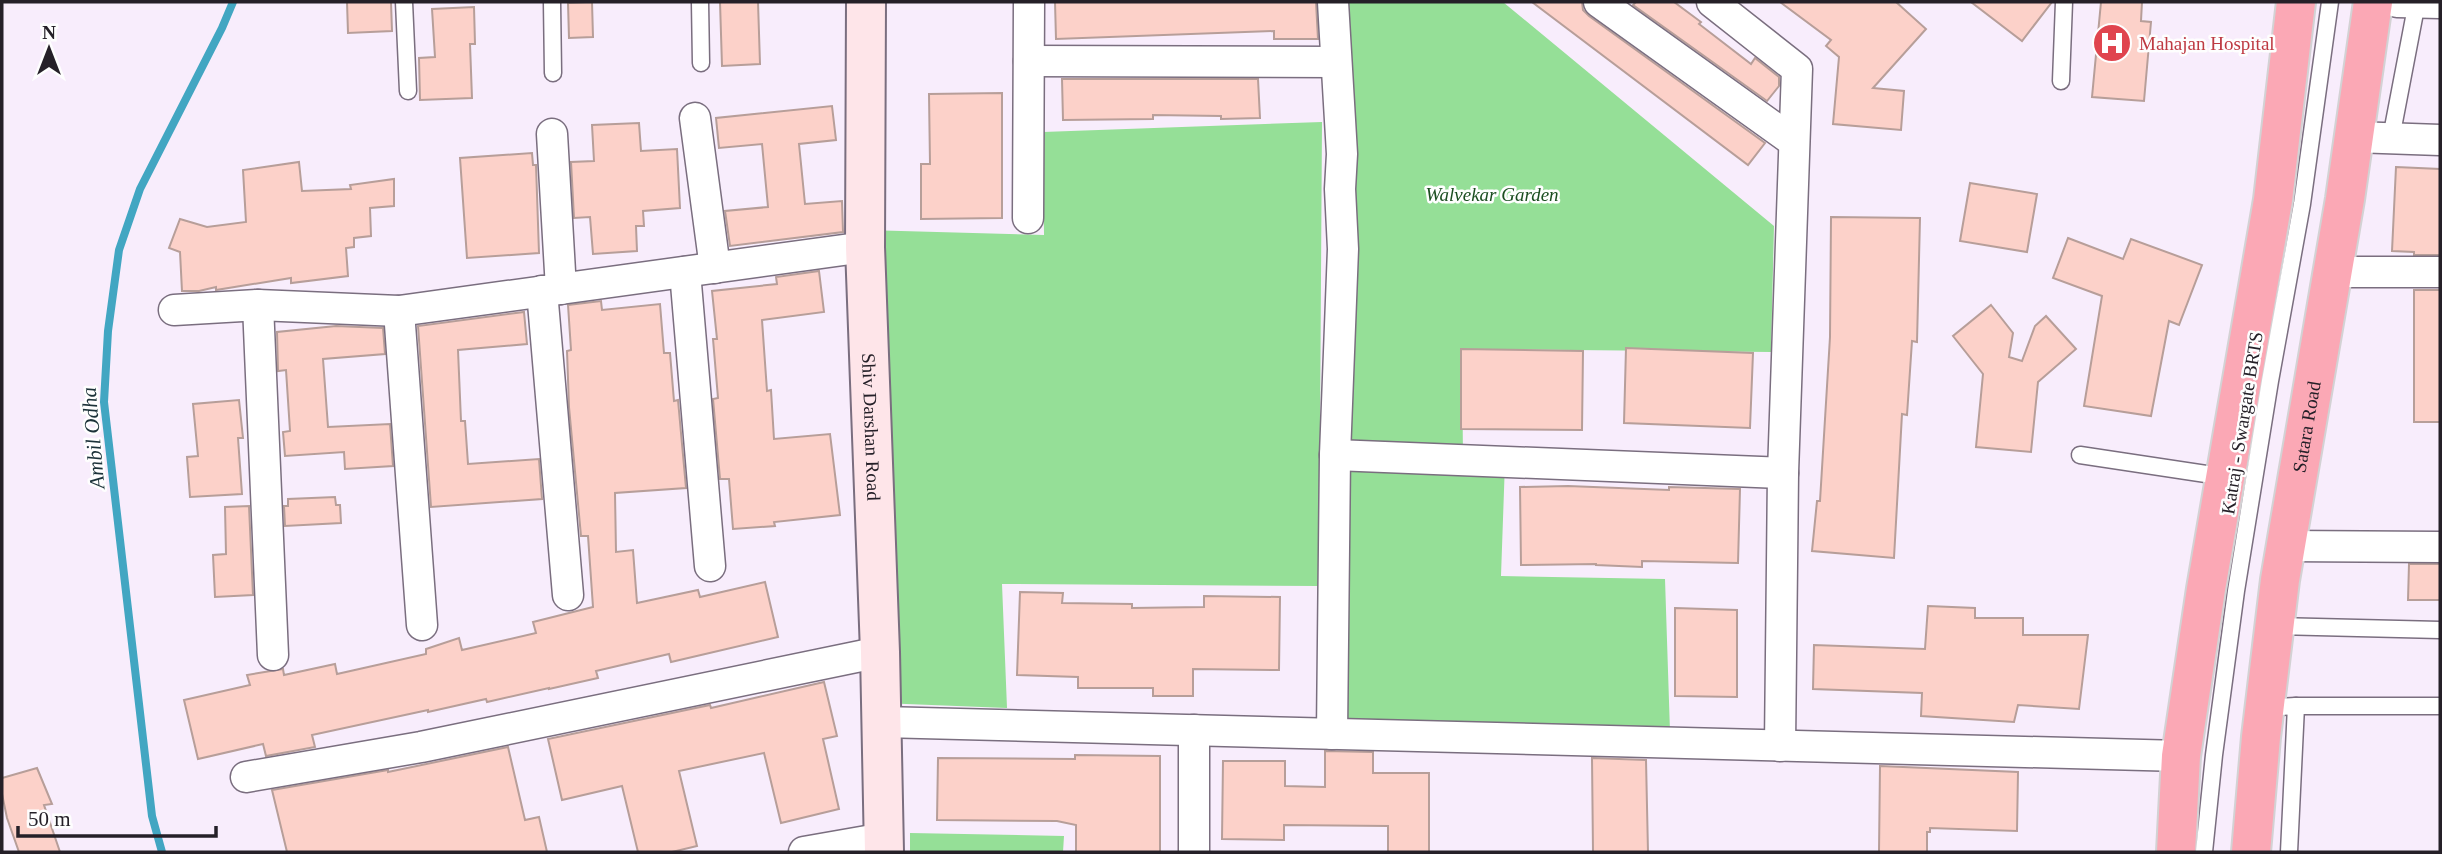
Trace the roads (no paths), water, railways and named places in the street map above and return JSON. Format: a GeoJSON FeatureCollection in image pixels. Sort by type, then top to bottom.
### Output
{"type":"FeatureCollection","features":[{"type":"Feature","properties":{"kind":"highway"},"geometry":{"type":"LineString","coordinates":[[2176,852],[2181,756],[2206,589],[2273,200],[2296,2]]}},
{"type":"Feature","properties":{"kind":"highway","name":"Satara Road"},"geometry":{"type":"LineString","coordinates":[[2251,852],[2280,707],[2274,626],[2315,367],[2333,272],[2372,137],[2373,2]]}},
{"type":"Feature","properties":{"kind":"street","name":"Shiv Darshan Road"},"geometry":{"type":"LineString","coordinates":[[866,2],[865,247],[880,652],[884,845]]}},
{"type":"Feature","properties":{"kind":"street"},"geometry":{"type":"LineString","coordinates":[[1028,218],[1029,2]]}},
{"type":"Feature","properties":{"kind":"street"},"geometry":{"type":"LineString","coordinates":[[1332,734],[1335,455],[1343,249],[1340,188],[1342,154],[1333,2]]}},
{"type":"Feature","properties":{"kind":"street"},"geometry":{"type":"LineString","coordinates":[[1599,2],[1793,141]]}},
{"type":"Feature","properties":{"kind":"street"},"geometry":{"type":"LineString","coordinates":[[1712,2],[1797,69],[1783,474],[1780,746]]}},
{"type":"Feature","properties":{"kind":"street"},"geometry":{"type":"LineString","coordinates":[[2397,2],[2440,3]]}},
{"type":"Feature","properties":{"kind":"street"},"geometry":{"type":"LineString","coordinates":[[1029,61],[1336,62]]}},
{"type":"Feature","properties":{"kind":"street"},"geometry":{"type":"LineString","coordinates":[[695,118],[715,268]]}},
{"type":"Feature","properties":{"kind":"street"},"geometry":{"type":"LineString","coordinates":[[552,134],[551,290],[568,595]]}},
{"type":"Feature","properties":{"kind":"street"},"geometry":{"type":"LineString","coordinates":[[2372,137],[2440,140]]}},
{"type":"Feature","properties":{"kind":"street"},"geometry":{"type":"LineString","coordinates":[[174,310],[258,305],[399,311],[865,247]]}},
{"type":"Feature","properties":{"kind":"street"},"geometry":{"type":"LineString","coordinates":[[685,272],[710,566]]}},
{"type":"Feature","properties":{"kind":"street"},"geometry":{"type":"LineString","coordinates":[[2333,272],[2440,272]]}},
{"type":"Feature","properties":{"kind":"street"},"geometry":{"type":"LineString","coordinates":[[258,305],[273,655]]}},
{"type":"Feature","properties":{"kind":"street"},"geometry":{"type":"LineString","coordinates":[[399,311],[422,625]]}},
{"type":"Feature","properties":{"kind":"street"},"geometry":{"type":"LineString","coordinates":[[1335,455],[1783,474]]}},
{"type":"Feature","properties":{"kind":"street"},"geometry":{"type":"LineString","coordinates":[[2286,547],[2440,547]]}},
{"type":"Feature","properties":{"kind":"street"},"geometry":{"type":"LineString","coordinates":[[246,777],[421,747],[880,652]]}},
{"type":"Feature","properties":{"kind":"street"},"geometry":{"type":"LineString","coordinates":[[881,722],[2181,756]]}},
{"type":"Feature","properties":{"kind":"street"},"geometry":{"type":"LineString","coordinates":[[1194,730],[1194,852]]}},
{"type":"Feature","properties":{"kind":"street"},"geometry":{"type":"LineString","coordinates":[[804,852],[884,845]]}},
{"type":"Feature","properties":{"kind":"lane"},"geometry":{"type":"LineString","coordinates":[[404,2],[408,91]]}},
{"type":"Feature","properties":{"kind":"lane"},"geometry":{"type":"LineString","coordinates":[[552,2],[554,73]]}},
{"type":"Feature","properties":{"kind":"lane"},"geometry":{"type":"LineString","coordinates":[[700,2],[701,63]]}},
{"type":"Feature","properties":{"kind":"lane"},"geometry":{"type":"LineString","coordinates":[[2061,81],[2064,2]]}},
{"type":"Feature","properties":{"kind":"lane","name":"Katraj - Swargate BRTS"},"geometry":{"type":"LineString","coordinates":[[2204,852],[2236,591],[2302,204],[2330,2]]}},
{"type":"Feature","properties":{"kind":"lane"},"geometry":{"type":"LineString","coordinates":[[2372,137],[2417,2]]}},
{"type":"Feature","properties":{"kind":"lane"},"geometry":{"type":"LineString","coordinates":[[2080,455],[2226,477]]}},
{"type":"Feature","properties":{"kind":"lane"},"geometry":{"type":"LineString","coordinates":[[2274,626],[2440,630]]}},
{"type":"Feature","properties":{"kind":"lane"},"geometry":{"type":"LineString","coordinates":[[2289,852],[2280,707],[2440,706]]}},
{"type":"Feature","properties":{"kind":"waterway","name":"Ambil Odha"},"geometry":{"type":"LineString","coordinates":[[162,852],[152,816],[104,402],[108,331],[119,250],[140,189],[233,2]]}},
{"type":"Feature","properties":{"kind":"place","name":"Mahajan Hospital"},"geometry":{"type":"Point","coordinates":[2112,43]}},
{"type":"Feature","properties":{"kind":"park label","name":"Walvekar Garden"},"geometry":{"type":"Point","coordinates":[1492,194]}}]}
